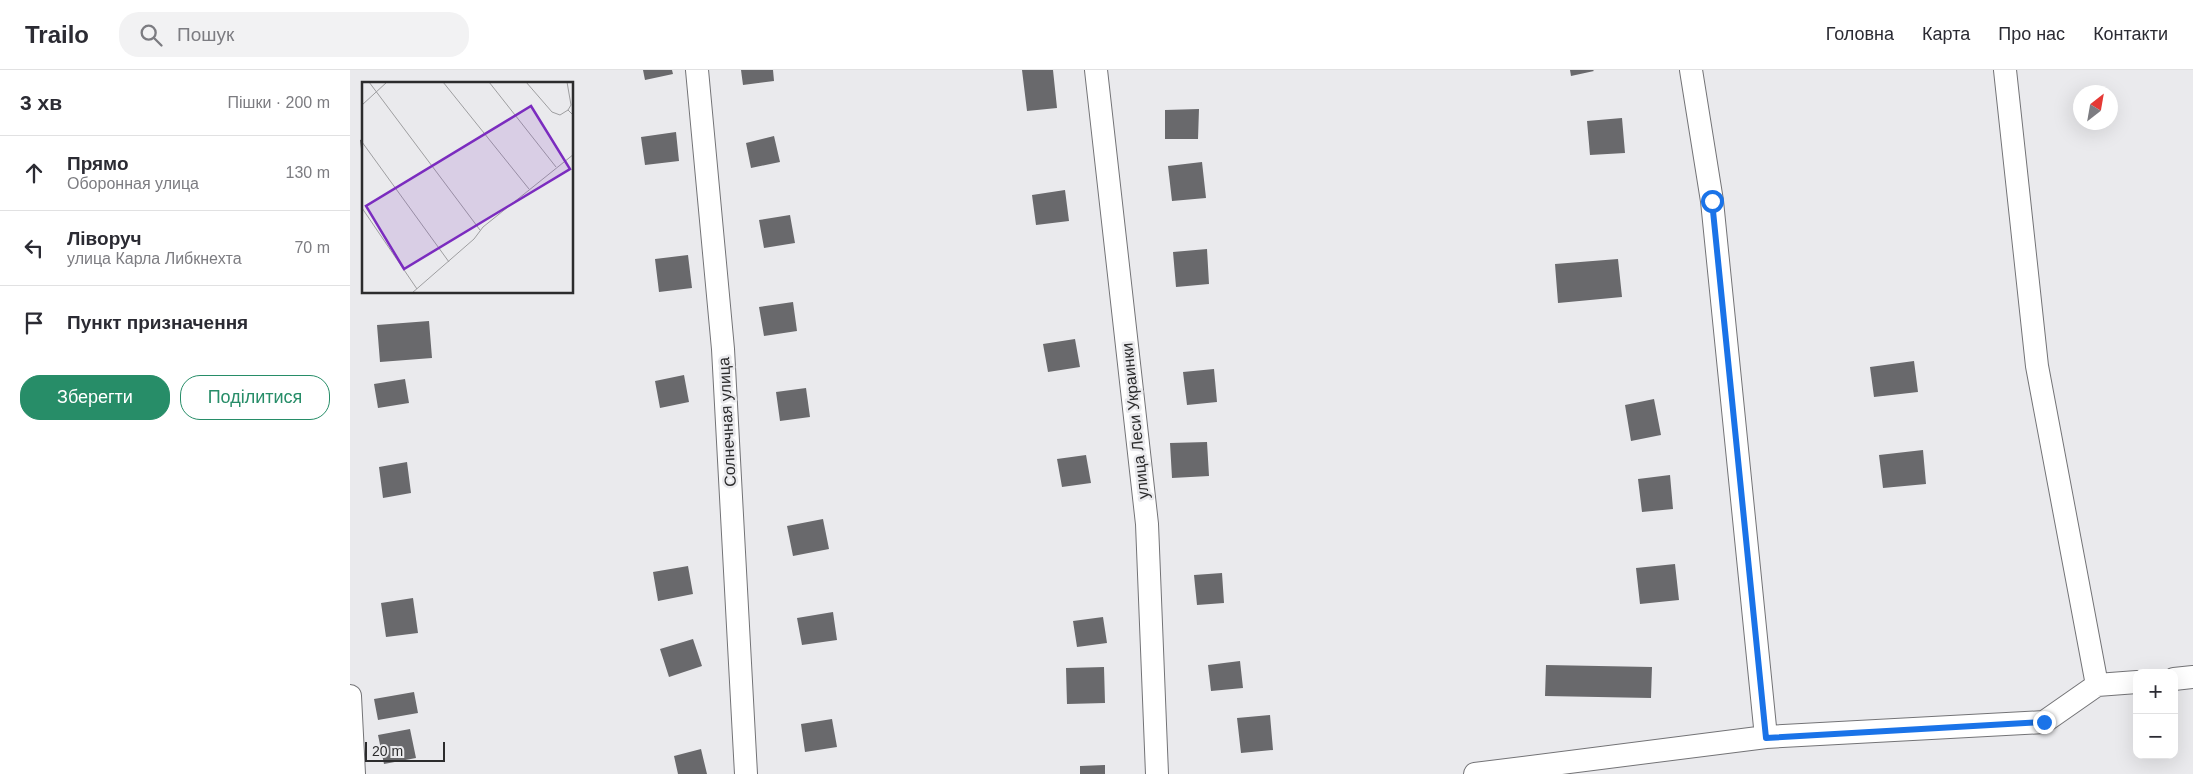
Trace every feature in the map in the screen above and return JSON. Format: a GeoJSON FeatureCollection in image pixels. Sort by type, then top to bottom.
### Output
{"type":"FeatureCollection","features":[{"type":"Feature","properties":{"kind":"street","name":"Солнечная улица"},"geometry":{"type":"LineString","coordinates":[[697,70],[722,349],[746,774]]}},
{"type":"Feature","properties":{"kind":"street","name":"улица Леси Украинки"},"geometry":{"type":"LineString","coordinates":[[1096,70],[1146,524],[1157,774]]}},
{"type":"Feature","properties":{"kind":"street"},"geometry":{"type":"LineString","coordinates":[[1691,70],[1712,201],[1766,738]]}},
{"type":"Feature","properties":{"kind":"street"},"geometry":{"type":"LineString","coordinates":[[2005,70],[2037,366],[2096,685]]}},
{"type":"Feature","properties":{"kind":"street"},"geometry":{"type":"LineString","coordinates":[[2178,679],[2193,677]]}},
{"type":"Feature","properties":{"kind":"street"},"geometry":{"type":"LineString","coordinates":[[1475,774],[1766,738],[2044,722],[2096,685],[2133,682]]}},
{"type":"Feature","properties":{"kind":"street"},"geometry":{"type":"LineString","coordinates":[[350,696],[354,774]]}},
{"type":"Feature","properties":{"kind":"building"},"geometry":{"type":"Polygon","coordinates":[[[643,70],[672,70],[673,74],[645,80],[643,70]]]}},
{"type":"Feature","properties":{"kind":"building"},"geometry":{"type":"Polygon","coordinates":[[[741,70],[773,70],[774,81],[743,85],[741,70]]]}},
{"type":"Feature","properties":{"kind":"building"},"geometry":{"type":"Polygon","coordinates":[[[1022,70],[1053,70],[1057,108],[1027,111],[1022,70]]]}},
{"type":"Feature","properties":{"kind":"building"},"geometry":{"type":"Polygon","coordinates":[[[1570,70],[1593,70],[1594,71],[1571,76],[1570,70]]]}},
{"type":"Feature","properties":{"kind":"building"},"geometry":{"type":"Polygon","coordinates":[[[1199,109],[1198,139],[1165,139],[1165,110],[1199,109]]]}},
{"type":"Feature","properties":{"kind":"building"},"geometry":{"type":"Polygon","coordinates":[[[1622,118],[1625,153],[1590,155],[1587,121],[1622,118]]]}},
{"type":"Feature","properties":{"kind":"building"},"geometry":{"type":"Polygon","coordinates":[[[676,132],[679,161],[645,165],[641,137],[676,132]]]}},
{"type":"Feature","properties":{"kind":"building"},"geometry":{"type":"Polygon","coordinates":[[[774,136],[780,162],[751,168],[746,143],[774,136]]]}},
{"type":"Feature","properties":{"kind":"building"},"geometry":{"type":"Polygon","coordinates":[[[360,140],[362,140],[362,158],[360,140]]]}},
{"type":"Feature","properties":{"kind":"building"},"geometry":{"type":"Polygon","coordinates":[[[1202,162],[1206,198],[1172,201],[1168,166],[1202,162]]]}},
{"type":"Feature","properties":{"kind":"building"},"geometry":{"type":"Polygon","coordinates":[[[1065,190],[1069,221],[1036,225],[1032,195],[1065,190]]]}},
{"type":"Feature","properties":{"kind":"building"},"geometry":{"type":"Polygon","coordinates":[[[790,215],[795,243],[764,248],[759,220],[790,215]]]}},
{"type":"Feature","properties":{"kind":"building"},"geometry":{"type":"Polygon","coordinates":[[[1207,249],[1209,284],[1176,287],[1173,252],[1207,249]]]}},
{"type":"Feature","properties":{"kind":"building"},"geometry":{"type":"Polygon","coordinates":[[[688,255],[692,288],[659,292],[655,259],[688,255]]]}},
{"type":"Feature","properties":{"kind":"building"},"geometry":{"type":"Polygon","coordinates":[[[1618,259],[1622,297],[1558,303],[1555,264],[1618,259]]]}},
{"type":"Feature","properties":{"kind":"building"},"geometry":{"type":"Polygon","coordinates":[[[793,302],[797,331],[764,336],[759,307],[793,302]]]}},
{"type":"Feature","properties":{"kind":"building"},"geometry":{"type":"Polygon","coordinates":[[[429,321],[432,358],[380,362],[377,325],[429,321]]]}},
{"type":"Feature","properties":{"kind":"building"},"geometry":{"type":"Polygon","coordinates":[[[1075,339],[1080,367],[1048,372],[1043,344],[1075,339]]]}},
{"type":"Feature","properties":{"kind":"building"},"geometry":{"type":"Polygon","coordinates":[[[1914,361],[1918,392],[1874,397],[1870,367],[1914,361]]]}},
{"type":"Feature","properties":{"kind":"building"},"geometry":{"type":"Polygon","coordinates":[[[1214,369],[1217,402],[1187,405],[1183,372],[1214,369]]]}},
{"type":"Feature","properties":{"kind":"building"},"geometry":{"type":"Polygon","coordinates":[[[684,375],[689,402],[660,408],[655,381],[684,375]]]}},
{"type":"Feature","properties":{"kind":"building"},"geometry":{"type":"Polygon","coordinates":[[[405,379],[409,403],[378,408],[374,384],[405,379]]]}},
{"type":"Feature","properties":{"kind":"building"},"geometry":{"type":"Polygon","coordinates":[[[806,388],[810,417],[780,421],[776,392],[806,388]]]}},
{"type":"Feature","properties":{"kind":"building"},"geometry":{"type":"Polygon","coordinates":[[[1654,399],[1661,435],[1631,441],[1625,405],[1654,399]]]}},
{"type":"Feature","properties":{"kind":"building"},"geometry":{"type":"Polygon","coordinates":[[[1207,442],[1209,476],[1172,478],[1170,443],[1207,442]]]}},
{"type":"Feature","properties":{"kind":"building"},"geometry":{"type":"Polygon","coordinates":[[[1923,450],[1926,484],[1883,488],[1879,455],[1923,450]]]}},
{"type":"Feature","properties":{"kind":"building"},"geometry":{"type":"Polygon","coordinates":[[[1086,455],[1091,483],[1062,487],[1057,459],[1086,455]]]}},
{"type":"Feature","properties":{"kind":"building"},"geometry":{"type":"Polygon","coordinates":[[[407,462],[411,493],[383,498],[379,467],[407,462]]]}},
{"type":"Feature","properties":{"kind":"building"},"geometry":{"type":"Polygon","coordinates":[[[1670,475],[1673,509],[1642,512],[1638,479],[1670,475]]]}},
{"type":"Feature","properties":{"kind":"building"},"geometry":{"type":"Polygon","coordinates":[[[823,519],[829,549],[793,556],[787,526],[823,519]]]}},
{"type":"Feature","properties":{"kind":"building"},"geometry":{"type":"Polygon","coordinates":[[[1675,564],[1679,600],[1640,604],[1636,568],[1675,564]]]}},
{"type":"Feature","properties":{"kind":"building"},"geometry":{"type":"Polygon","coordinates":[[[688,566],[693,594],[658,601],[653,572],[688,566]]]}},
{"type":"Feature","properties":{"kind":"building"},"geometry":{"type":"Polygon","coordinates":[[[1222,573],[1224,603],[1197,605],[1194,575],[1222,573]]]}},
{"type":"Feature","properties":{"kind":"building"},"geometry":{"type":"Polygon","coordinates":[[[413,598],[418,633],[386,637],[381,603],[413,598]]]}},
{"type":"Feature","properties":{"kind":"building"},"geometry":{"type":"Polygon","coordinates":[[[833,612],[837,640],[802,645],[797,618],[833,612]]]}},
{"type":"Feature","properties":{"kind":"building"},"geometry":{"type":"Polygon","coordinates":[[[1103,617],[1107,643],[1077,647],[1073,621],[1103,617]]]}},
{"type":"Feature","properties":{"kind":"building"},"geometry":{"type":"Polygon","coordinates":[[[693,639],[702,666],[669,677],[660,649],[693,639]]]}},
{"type":"Feature","properties":{"kind":"building"},"geometry":{"type":"Polygon","coordinates":[[[1240,661],[1243,688],[1211,691],[1208,665],[1240,661]]]}},
{"type":"Feature","properties":{"kind":"building"},"geometry":{"type":"Polygon","coordinates":[[[1546,665],[1652,667],[1651,698],[1545,696],[1546,665]]]}},
{"type":"Feature","properties":{"kind":"building"},"geometry":{"type":"Polygon","coordinates":[[[1104,667],[1105,703],[1067,704],[1066,668],[1104,667]]]}},
{"type":"Feature","properties":{"kind":"building"},"geometry":{"type":"Polygon","coordinates":[[[414,692],[418,713],[378,720],[374,699],[414,692]]]}},
{"type":"Feature","properties":{"kind":"building"},"geometry":{"type":"Polygon","coordinates":[[[1270,715],[1273,750],[1241,753],[1237,718],[1270,715]]]}},
{"type":"Feature","properties":{"kind":"building"},"geometry":{"type":"Polygon","coordinates":[[[832,719],[837,747],[805,752],[801,724],[832,719]]]}},
{"type":"Feature","properties":{"kind":"building"},"geometry":{"type":"Polygon","coordinates":[[[410,729],[416,758],[384,764],[378,735],[410,729]]]}},
{"type":"Feature","properties":{"kind":"building"},"geometry":{"type":"Polygon","coordinates":[[[701,749],[707,774],[678,774],[674,756],[701,749]]]}},
{"type":"Feature","properties":{"kind":"building"},"geometry":{"type":"Polygon","coordinates":[[[1105,765],[1105,774],[1080,774],[1080,766],[1105,765]]]}},
{"type":"Feature","properties":{"kind":"route"},"geometry":{"type":"LineString","coordinates":[[1712,201],[1766,738],[2044,722]]}}]}
